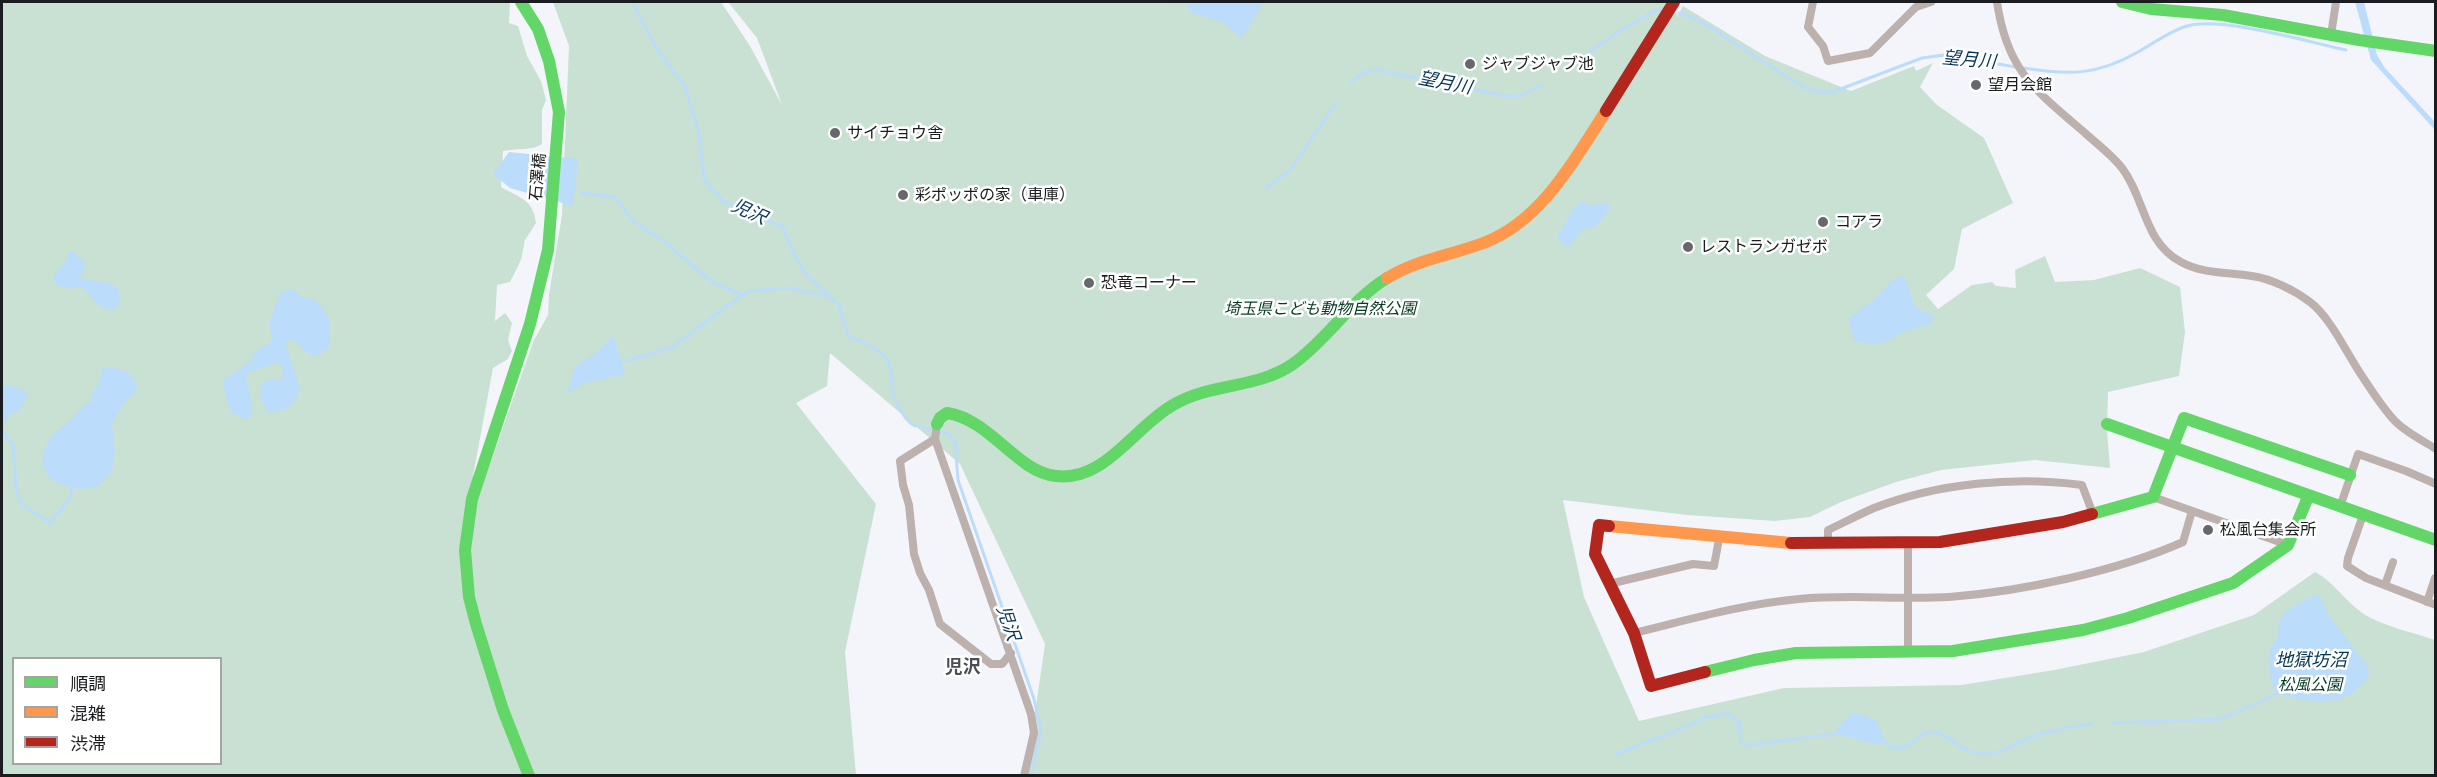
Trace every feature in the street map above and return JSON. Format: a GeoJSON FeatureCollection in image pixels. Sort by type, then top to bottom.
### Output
{"type":"FeatureCollection","features":[{"type":"Feature","properties":{"kind":"street","name":"石澤橋"},"geometry":{"type":"LineString","coordinates":[[521,2],[538,28],[549,61],[559,112],[551,226],[544,274],[530,324],[472,499],[465,550],[469,597],[476,624],[502,710],[528,776]]}},
{"type":"Feature","properties":{"kind":"street"},"geometry":{"type":"LineString","coordinates":[[1024,776],[1034,733],[1031,714],[936,433],[940,418],[947,413],[965,415],[1034,468],[1058,477],[1068,477],[1087,473],[1102,464],[1171,405],[1203,391],[1245,384],[1276,374],[1300,358],[1324,337],[1375,286],[1405,267],[1500,236],[1537,209],[1565,175],[1674,2]]}},
{"type":"Feature","properties":{"kind":"street"},"geometry":{"type":"LineString","coordinates":[[1813,2],[1808,27],[1823,46],[1828,60],[1870,53],[1916,7],[1931,2]]}},
{"type":"Feature","properties":{"kind":"street"},"geometry":{"type":"LineString","coordinates":[[1997,2],[2011,55],[2022,75],[2044,98],[2122,168],[2142,207],[2148,227],[2165,250],[2180,262],[2200,269],[2224,274],[2253,276],[2285,286],[2311,303],[2337,335],[2362,376],[2395,422],[2436,449]]}},
{"type":"Feature","properties":{"kind":"street"},"geometry":{"type":"LineString","coordinates":[[2122,2],[2151,9],[2223,15],[2359,40],[2436,51]]}},
{"type":"Feature","properties":{"kind":"street"},"geometry":{"type":"LineString","coordinates":[[2331,35],[2336,2]]}},
{"type":"Feature","properties":{"kind":"street"},"geometry":{"type":"LineString","coordinates":[[2153,497],[2184,418],[2350,475]]}},
{"type":"Feature","properties":{"kind":"street"},"geometry":{"type":"LineString","coordinates":[[2107,424],[2436,540]]}},
{"type":"Feature","properties":{"kind":"street"},"geometry":{"type":"LineString","coordinates":[[936,433],[900,461],[903,485],[909,505],[914,554],[920,573],[929,590],[940,624],[991,664],[1002,664],[1011,653]]}},
{"type":"Feature","properties":{"kind":"street"},"geometry":{"type":"LineString","coordinates":[[2340,507],[2358,454],[2436,484]]}},
{"type":"Feature","properties":{"kind":"street"},"geometry":{"type":"LineString","coordinates":[[1828,542],[1828,530],[1875,508],[1922,494],[1973,485],[2029,481],[2082,484],[2093,514]]}},
{"type":"Feature","properties":{"kind":"street"},"geometry":{"type":"LineString","coordinates":[[2288,545],[2153,497],[2063,522],[1973,538],[1908,543],[1779,543],[1599,525],[1595,554],[1634,633],[1651,686],[1743,662],[1796,653],[1953,651],[1984,648],[2083,630],[2128,618],[2233,583],[2288,545],[2308,496]]}},
{"type":"Feature","properties":{"kind":"street"},"geometry":{"type":"LineString","coordinates":[[1634,633],[1750,605],[1778,601],[1844,597],[1950,597],[2074,577],[2183,542],[2192,511]]}},
{"type":"Feature","properties":{"kind":"street"},"geometry":{"type":"LineString","coordinates":[[2363,515],[2347,566],[2385,585],[2431,603],[2435,578]]}},
{"type":"Feature","properties":{"kind":"street"},"geometry":{"type":"LineString","coordinates":[[1609,584],[1693,564],[1714,566],[1719,538]]}},
{"type":"Feature","properties":{"kind":"street"},"geometry":{"type":"LineString","coordinates":[[1908,543],[1908,652]]}},
{"type":"Feature","properties":{"kind":"street"},"geometry":{"type":"LineString","coordinates":[[2385,585],[2393,562]]}},
{"type":"Feature","properties":{"kind":"green space"},"geometry":{"type":"Polygon","coordinates":[[[2,2],[510,2],[509,23],[518,26],[527,56],[541,81],[546,100],[542,110],[542,144],[533,148],[503,151],[501,187],[529,204],[536,223],[525,240],[521,260],[510,282],[497,285],[495,321],[505,313],[512,323],[508,340],[512,351],[508,359],[493,368],[473,476],[485,478],[534,340],[548,315],[549,294],[562,215],[569,46],[553,2],[721,2],[750,46],[782,105],[757,38],[728,2],[1664,2],[1678,15],[1683,6],[1765,56],[1851,91],[1914,66],[1916,71],[1933,63],[1920,87],[1937,105],[1984,138],[2013,203],[1962,229],[1954,269],[1926,295],[1938,309],[1972,285],[1992,282],[1996,286],[2016,288],[2015,270],[2045,256],[2055,282],[2094,280],[2140,268],[2180,287],[2185,332],[2179,376],[2108,392],[2107,429],[2110,468],[2035,460],[1941,470],[1896,482],[1841,502],[1810,517],[1775,521],[1687,515],[1563,500],[1584,597],[1639,721],[1784,688],[1962,685],[2144,652],[2254,615],[2315,572],[2361,612],[2376,621],[2435,640],[2435,775],[1026,775],[1045,644],[960,464],[830,353],[827,386],[796,403],[876,504],[845,652],[856,775],[2,775],[2,2]]]}},
{"type":"Feature","properties":{"kind":"water"},"geometry":{"type":"Polygon","coordinates":[[[1185,2],[1264,2],[1242,38],[1222,22],[1192,13],[1185,2]]]}},
{"type":"Feature","properties":{"kind":"water"},"geometry":{"type":"Polygon","coordinates":[[[2355,2],[2364,2],[2377,55],[2385,68],[2435,122],[2435,130],[2371,60],[2355,2]]]}},
{"type":"Feature","properties":{"kind":"water"},"geometry":{"type":"Polygon","coordinates":[[[509,152],[578,159],[573,206],[510,188],[493,174],[509,152]]]}},
{"type":"Feature","properties":{"kind":"water"},"geometry":{"type":"Polygon","coordinates":[[[1583,201],[1592,205],[1612,203],[1603,219],[1595,227],[1582,231],[1567,248],[1557,238],[1573,208],[1583,201]]]}},
{"type":"Feature","properties":{"kind":"water"},"geometry":{"type":"Polygon","coordinates":[[[69,252],[74,252],[86,264],[80,278],[110,283],[115,286],[120,300],[114,310],[98,305],[82,288],[70,289],[57,285],[53,281],[54,275],[66,261],[69,252]]]}},
{"type":"Feature","properties":{"kind":"water"},"geometry":{"type":"Polygon","coordinates":[[[1902,276],[1906,280],[1915,307],[1933,316],[1932,324],[1908,330],[1885,342],[1875,344],[1854,341],[1848,319],[1878,296],[1890,282],[1902,276]]]}},
{"type":"Feature","properties":{"kind":"water"},"geometry":{"type":"Polygon","coordinates":[[[290,289],[297,291],[301,297],[313,299],[329,318],[330,345],[324,352],[314,356],[292,339],[285,343],[300,387],[293,403],[284,410],[267,411],[260,398],[261,385],[267,380],[280,380],[283,370],[281,366],[277,362],[248,373],[246,377],[252,412],[248,420],[231,413],[223,387],[224,379],[250,362],[255,352],[271,342],[270,321],[281,293],[290,289]]]}},
{"type":"Feature","properties":{"kind":"water"},"geometry":{"type":"Polygon","coordinates":[[[613,336],[626,374],[585,383],[567,394],[575,366],[597,352],[613,336]]]}},
{"type":"Feature","properties":{"kind":"water"},"geometry":{"type":"Polygon","coordinates":[[[111,367],[132,377],[137,390],[124,403],[112,424],[115,453],[113,467],[107,478],[96,487],[80,489],[57,483],[49,477],[42,463],[46,446],[52,436],[83,406],[92,402],[91,393],[98,385],[103,368],[111,367]]]}},
{"type":"Feature","properties":{"kind":"water"},"geometry":{"type":"Polygon","coordinates":[[[7,385],[24,390],[28,395],[20,410],[9,415],[2,428],[2,387],[7,385]]]}},
{"type":"Feature","properties":{"kind":"water","name":"地獄坊沼"},"geometry":{"type":"Polygon","coordinates":[[[2315,595],[2319,596],[2329,616],[2368,667],[2369,676],[2359,687],[2348,695],[2327,701],[2276,694],[2269,664],[2270,650],[2278,637],[2280,620],[2288,610],[2315,595]]]}},
{"type":"Feature","properties":{"kind":"water"},"geometry":{"type":"Polygon","coordinates":[[[1852,713],[1877,721],[1885,742],[1874,743],[1835,734],[1839,726],[1852,713]]]}},
{"type":"Feature","properties":{"kind":"waterway","name":"児沢"},"geometry":{"type":"LineString","coordinates":[[632,2],[655,46],[685,87],[699,134],[704,179],[723,201],[783,227],[794,255],[806,274],[839,305],[848,336],[872,347],[887,360],[896,401],[904,416],[915,426]]}},
{"type":"Feature","properties":{"kind":"waterway"},"geometry":{"type":"LineString","coordinates":[[1173,2],[1185,3]]}},
{"type":"Feature","properties":{"kind":"waterway","name":"望月川"},"geometry":{"type":"LineString","coordinates":[[1576,62],[1621,30],[1654,11],[1664,11]]}},
{"type":"Feature","properties":{"kind":"waterway","name":"望月川"},"geometry":{"type":"LineString","coordinates":[[1679,13],[1702,22],[1806,89],[1830,93],[1922,58],[1944,55],[2016,67]]}},
{"type":"Feature","properties":{"kind":"waterway","name":"望月川"},"geometry":{"type":"LineString","coordinates":[[2023,68],[2054,72],[2082,72],[2109,66],[2181,28],[2202,24],[2242,27],[2346,50]]}},
{"type":"Feature","properties":{"kind":"waterway","name":"望月川"},"geometry":{"type":"LineString","coordinates":[[1350,84],[1363,72],[1377,70],[1506,96],[1521,96],[1542,85]]}},
{"type":"Feature","properties":{"kind":"waterway","name":"望月川"},"geometry":{"type":"LineString","coordinates":[[1267,188],[1290,170],[1336,103]]}},
{"type":"Feature","properties":{"kind":"waterway"},"geometry":{"type":"LineString","coordinates":[[581,193],[615,197],[634,222],[669,245],[712,282],[742,295]]}},
{"type":"Feature","properties":{"kind":"waterway"},"geometry":{"type":"LineString","coordinates":[[626,361],[672,347],[748,291],[789,288],[831,297]]}},
{"type":"Feature","properties":{"kind":"waterway","name":"児沢"},"geometry":{"type":"LineString","coordinates":[[918,426],[947,433],[955,441],[958,480],[1034,699],[1041,730],[1031,776]]}},
{"type":"Feature","properties":{"kind":"waterway"},"geometry":{"type":"LineString","coordinates":[[2,431],[13,445],[16,487],[21,504],[50,523],[67,503],[72,487]]}},
{"type":"Feature","properties":{"kind":"waterway"},"geometry":{"type":"LineString","coordinates":[[2114,723],[2222,719],[2276,694]]}},
{"type":"Feature","properties":{"kind":"waterway"},"geometry":{"type":"LineString","coordinates":[[1616,754],[1703,718],[1727,713],[1739,722],[1741,742],[1748,745],[1835,734]]}},
{"type":"Feature","properties":{"kind":"waterway"},"geometry":{"type":"LineString","coordinates":[[1885,742],[1892,748],[1900,748],[1932,732],[1945,736],[1969,751],[1986,754],[2044,733],[2091,724]]}},
{"type":"Feature","properties":{"kind":"traffic: fast"},"geometry":{"type":"LineString","coordinates":[[521,2],[538,29],[549,61],[559,112],[548,250],[530,324],[472,499],[465,550],[469,597],[476,624],[503,710],[529,776]]}},
{"type":"Feature","properties":{"kind":"traffic: fast"},"geometry":{"type":"LineString","coordinates":[[2122,2],[2151,9],[2223,15],[2359,40],[2436,51]]}},
{"type":"Feature","properties":{"kind":"traffic: fast"},"geometry":{"type":"LineString","coordinates":[[937,424],[940,418],[947,413],[963,418],[977,425],[1028,465],[1042,472],[1056,476],[1073,476],[1089,471],[1104,462],[1173,405],[1204,392],[1265,378],[1293,364],[1374,287],[1387,278]]}},
{"type":"Feature","properties":{"kind":"traffic: fast"},"geometry":{"type":"LineString","coordinates":[[2092,514],[2153,497],[2184,418],[2350,475]]}},
{"type":"Feature","properties":{"kind":"traffic: fast"},"geometry":{"type":"LineString","coordinates":[[2107,424],[2436,540]]}},
{"type":"Feature","properties":{"kind":"traffic: fast"},"geometry":{"type":"LineString","coordinates":[[1705,672],[1796,653],[1953,651],[2083,630],[2128,618],[2233,583],[2288,545],[2308,497]]}},
{"type":"Feature","properties":{"kind":"traffic: slow"},"geometry":{"type":"LineString","coordinates":[[1387,278],[1423,262],[1486,242],[1506,232],[1524,219],[1540,204],[1569,168],[1606,111]]}},
{"type":"Feature","properties":{"kind":"traffic: slow"},"geometry":{"type":"LineString","coordinates":[[1609,526],[1791,543]]}},
{"type":"Feature","properties":{"kind":"traffic: jam"},"geometry":{"type":"LineString","coordinates":[[1606,111],[1674,2]]}},
{"type":"Feature","properties":{"kind":"traffic: jam"},"geometry":{"type":"LineString","coordinates":[[1791,543],[1940,542],[2063,522],[2092,514]]}},
{"type":"Feature","properties":{"kind":"traffic: jam"},"geometry":{"type":"LineString","coordinates":[[1609,526],[1599,525],[1595,554],[1634,633],[1651,686],[1705,672]]}},
{"type":"Feature","properties":{"kind":"place","name":"ジャブジャブ池"},"geometry":{"type":"Point","coordinates":[1470,64]}},
{"type":"Feature","properties":{"kind":"place","name":"望月会館"},"geometry":{"type":"Point","coordinates":[1976,85]}},
{"type":"Feature","properties":{"kind":"place","name":"サイチョウ舎"},"geometry":{"type":"Point","coordinates":[835,133]}},
{"type":"Feature","properties":{"kind":"place","name":"彩ポッポの家（車庫）"},"geometry":{"type":"Point","coordinates":[903,195]}},
{"type":"Feature","properties":{"kind":"place","name":"コアラ"},"geometry":{"type":"Point","coordinates":[1823,222]}},
{"type":"Feature","properties":{"kind":"place","name":"レストランガゼボ"},"geometry":{"type":"Point","coordinates":[1688,247]}},
{"type":"Feature","properties":{"kind":"place","name":"恐竜コーナー"},"geometry":{"type":"Point","coordinates":[1089,283]}},
{"type":"Feature","properties":{"kind":"place","name":"松風台集会所"},"geometry":{"type":"Point","coordinates":[2208,530]}},
{"type":"Feature","properties":{"kind":"district","name":"児沢"},"geometry":{"type":"Point","coordinates":[963,667]}},
{"type":"Feature","properties":{"kind":"park label","name":"埼玉県こども動物自然公園"},"geometry":{"type":"Point","coordinates":[1320,309]}},
{"type":"Feature","properties":{"kind":"park label","name":"松風公園"},"geometry":{"type":"Point","coordinates":[2310,685]}}]}
